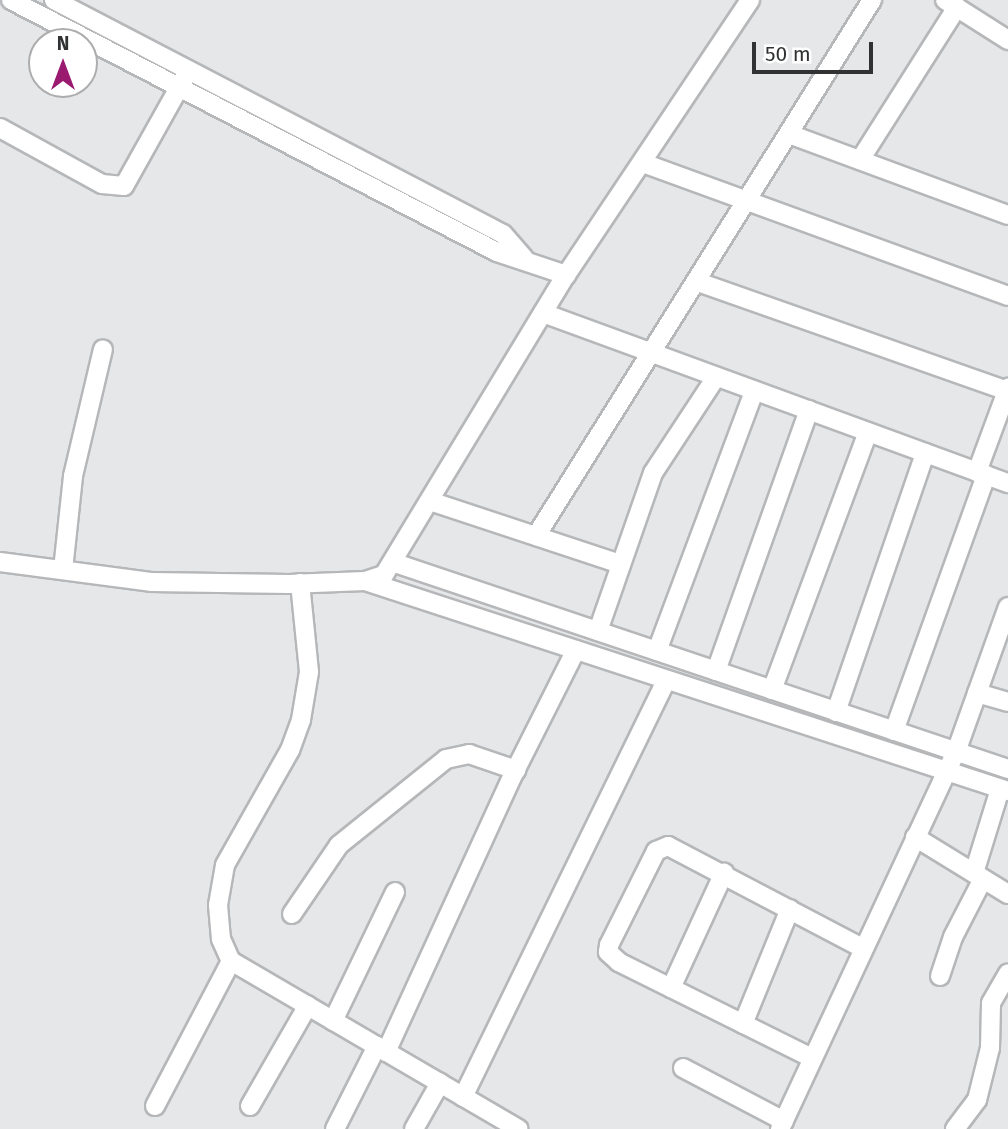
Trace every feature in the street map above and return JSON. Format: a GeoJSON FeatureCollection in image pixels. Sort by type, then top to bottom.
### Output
{"type":"FeatureCollection","features":[{"type":"Feature","properties":{"kind":"street"},"geometry":{"type":"LineString","coordinates":[[11,0],[185,79]]}},
{"type":"Feature","properties":{"kind":"street"},"geometry":{"type":"LineString","coordinates":[[54,0],[185,79],[497,252],[524,258],[566,275]]}},
{"type":"Feature","properties":{"kind":"street"},"geometry":{"type":"LineString","coordinates":[[0,562],[151,582],[300,583],[365,581],[384,575],[566,275],[750,0]]}},
{"type":"Feature","properties":{"kind":"street"},"geometry":{"type":"LineString","coordinates":[[536,536],[653,354],[872,0]]}},
{"type":"Feature","properties":{"kind":"street"},"geometry":{"type":"LineString","coordinates":[[860,160],[951,4],[1008,40]]}},
{"type":"Feature","properties":{"kind":"street"},"geometry":{"type":"LineString","coordinates":[[0,128],[102,184],[124,186],[185,79]]}},
{"type":"Feature","properties":{"kind":"street"},"geometry":{"type":"LineString","coordinates":[[789,134],[1008,215]]}},
{"type":"Feature","properties":{"kind":"street"},"geometry":{"type":"LineString","coordinates":[[643,163],[1008,296]]}},
{"type":"Feature","properties":{"kind":"street"},"geometry":{"type":"LineString","coordinates":[[698,282],[1008,390],[894,731]]}},
{"type":"Feature","properties":{"kind":"street"},"geometry":{"type":"LineString","coordinates":[[543,313],[1008,483]]}},
{"type":"Feature","properties":{"kind":"street"},"geometry":{"type":"LineString","coordinates":[[63,570],[73,476],[103,349]]}},
{"type":"Feature","properties":{"kind":"street"},"geometry":{"type":"LineString","coordinates":[[598,631],[653,473],[716,377]]}},
{"type":"Feature","properties":{"kind":"street"},"geometry":{"type":"LineString","coordinates":[[657,651],[754,390]]}},
{"type":"Feature","properties":{"kind":"street"},"geometry":{"type":"LineString","coordinates":[[716,671],[809,410]]}},
{"type":"Feature","properties":{"kind":"street"},"geometry":{"type":"LineString","coordinates":[[772,690],[868,432]]}},
{"type":"Feature","properties":{"kind":"street"},"geometry":{"type":"LineString","coordinates":[[836,712],[925,453]]}},
{"type":"Feature","properties":{"kind":"street"},"geometry":{"type":"LineString","coordinates":[[430,501],[621,564]]}},
{"type":"Feature","properties":{"kind":"street"},"geometry":{"type":"LineString","coordinates":[[392,562],[1008,769]]}},
{"type":"Feature","properties":{"kind":"street"},"geometry":{"type":"LineString","coordinates":[[365,581],[1004,790],[979,876],[940,976]]}},
{"type":"Feature","properties":{"kind":"street"},"geometry":{"type":"LineString","coordinates":[[300,583],[309,672],[301,720],[290,750],[225,865],[218,921],[231,961],[512,1127]]}},
{"type":"Feature","properties":{"kind":"street"},"geometry":{"type":"LineString","coordinates":[[684,1068],[782,1125],[862,948],[956,752],[1008,607]]}},
{"type":"Feature","properties":{"kind":"street"},"geometry":{"type":"LineString","coordinates":[[335,1129],[382,1049],[576,650]]}},
{"type":"Feature","properties":{"kind":"street"},"geometry":{"type":"LineString","coordinates":[[463,1097],[666,681]]}},
{"type":"Feature","properties":{"kind":"street"},"geometry":{"type":"LineString","coordinates":[[977,693],[1008,702]]}},
{"type":"Feature","properties":{"kind":"street"},"geometry":{"type":"LineString","coordinates":[[292,914],[339,845],[446,759],[469,754],[516,770]]}},
{"type":"Feature","properties":{"kind":"street"},"geometry":{"type":"LineString","coordinates":[[915,836],[1008,894]]}},
{"type":"Feature","properties":{"kind":"street"},"geometry":{"type":"LineString","coordinates":[[812,1058],[611,957],[609,945],[662,846],[678,848],[862,948]]}},
{"type":"Feature","properties":{"kind":"street"},"geometry":{"type":"LineString","coordinates":[[671,988],[724,873]]}},
{"type":"Feature","properties":{"kind":"street"},"geometry":{"type":"LineString","coordinates":[[333,1021],[395,892]]}},
{"type":"Feature","properties":{"kind":"street"},"geometry":{"type":"LineString","coordinates":[[743,1024],[790,909]]}},
{"type":"Feature","properties":{"kind":"street"},"geometry":{"type":"LineString","coordinates":[[155,1106],[231,961]]}},
{"type":"Feature","properties":{"kind":"street"},"geometry":{"type":"LineString","coordinates":[[955,1129],[977,1100],[990,1048],[991,1003],[1008,974]]}},
{"type":"Feature","properties":{"kind":"street"},"geometry":{"type":"LineString","coordinates":[[250,1106],[307,1006]]}},
{"type":"Feature","properties":{"kind":"street"},"geometry":{"type":"LineString","coordinates":[[414,1129],[440,1083]]}}]}
